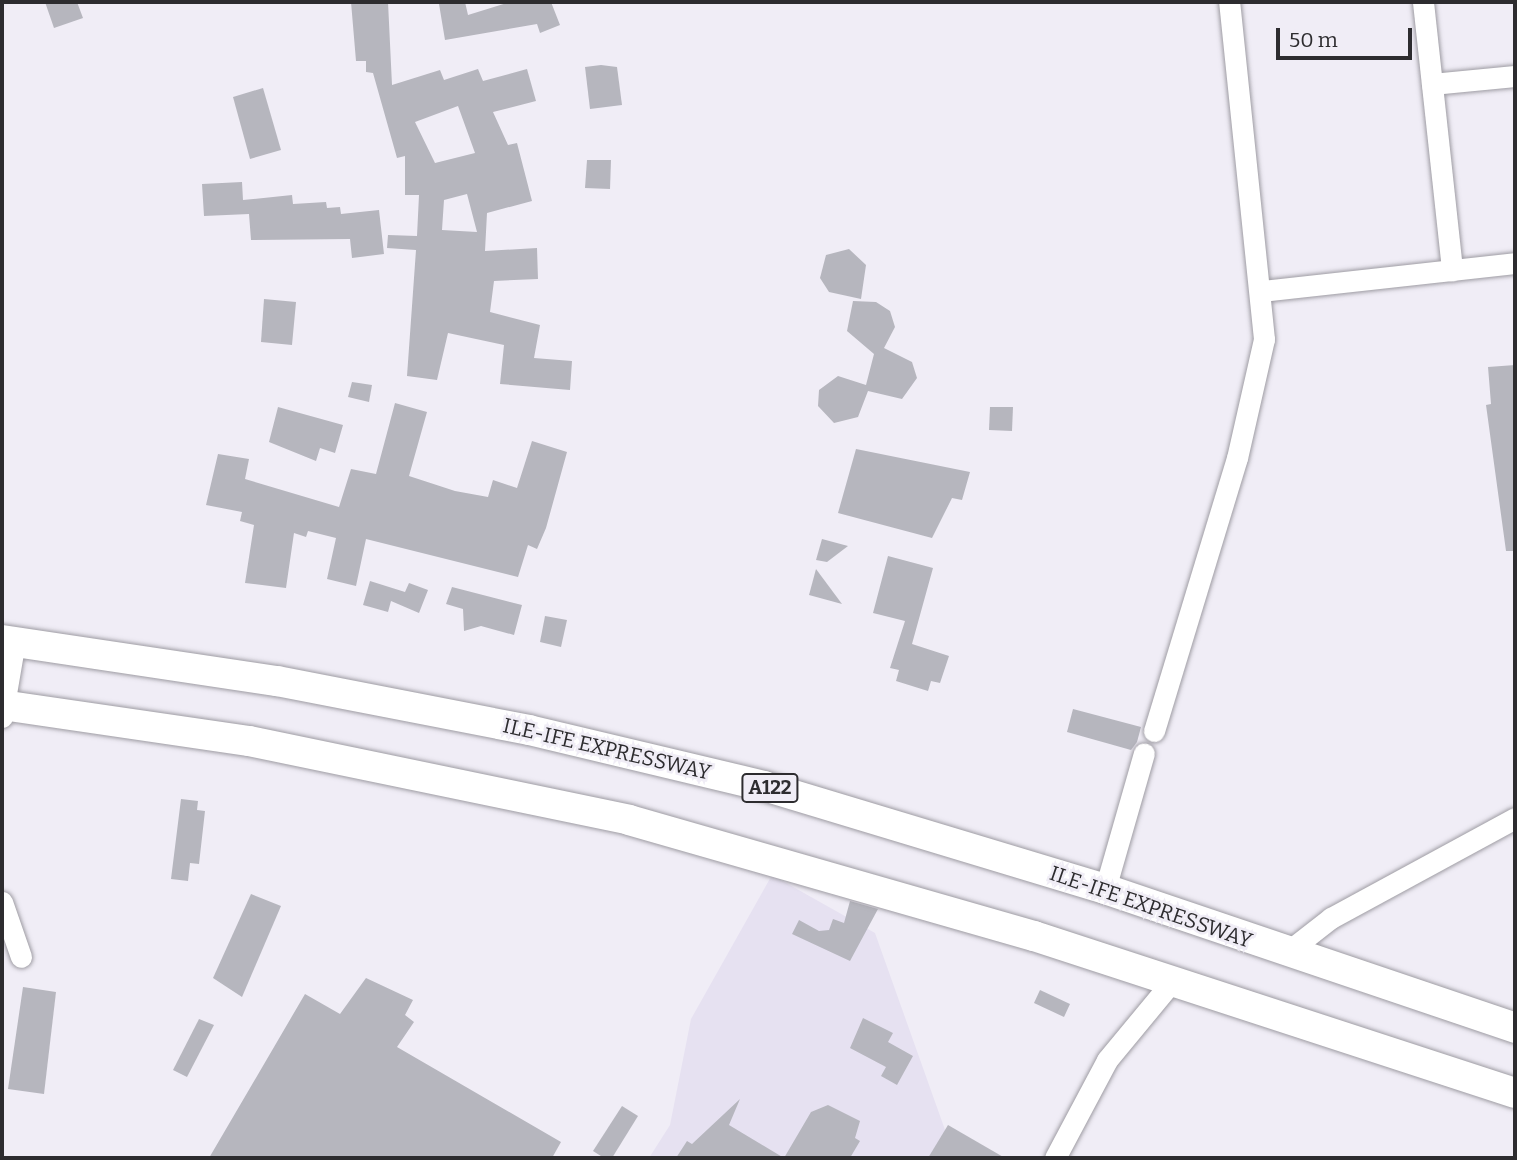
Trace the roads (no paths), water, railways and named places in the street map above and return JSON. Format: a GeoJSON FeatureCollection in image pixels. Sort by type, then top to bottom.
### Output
{"type":"FeatureCollection","features":[{"type":"Feature","properties":{"kind":"highway","name":"ILE-IFE EXPRESSWAY"},"geometry":{"type":"LineString","coordinates":[[8,641],[277,681],[591,744],[764,786],[1104,889],[1286,953],[1515,1028]]}},
{"type":"Feature","properties":{"kind":"highway"},"geometry":{"type":"LineString","coordinates":[[2,709],[249,741],[525,795],[748,851],[1174,979],[1515,1093]]}},
{"type":"Feature","properties":{"kind":"street"},"geometry":{"type":"LineString","coordinates":[[1154,730],[1260,378],[1262,291],[1230,2]]}},
{"type":"Feature","properties":{"kind":"street"},"geometry":{"type":"LineString","coordinates":[[1423,2],[1451,270]]}},
{"type":"Feature","properties":{"kind":"street"},"geometry":{"type":"LineString","coordinates":[[1432,84],[1515,76]]}},
{"type":"Feature","properties":{"kind":"street"},"geometry":{"type":"LineString","coordinates":[[1262,291],[1515,263]]}},
{"type":"Feature","properties":{"kind":"street"},"geometry":{"type":"LineString","coordinates":[[2,709],[8,641]]}},
{"type":"Feature","properties":{"kind":"street"},"geometry":{"type":"LineString","coordinates":[[1104,889],[1144,753]]}},
{"type":"Feature","properties":{"kind":"street"},"geometry":{"type":"LineString","coordinates":[[1286,953],[1331,918],[1515,818]]}},
{"type":"Feature","properties":{"kind":"street"},"geometry":{"type":"LineString","coordinates":[[2,902],[21,957]]}},
{"type":"Feature","properties":{"kind":"street"},"geometry":{"type":"LineString","coordinates":[[1055,1158],[1107,1060],[1174,979]]}}]}
